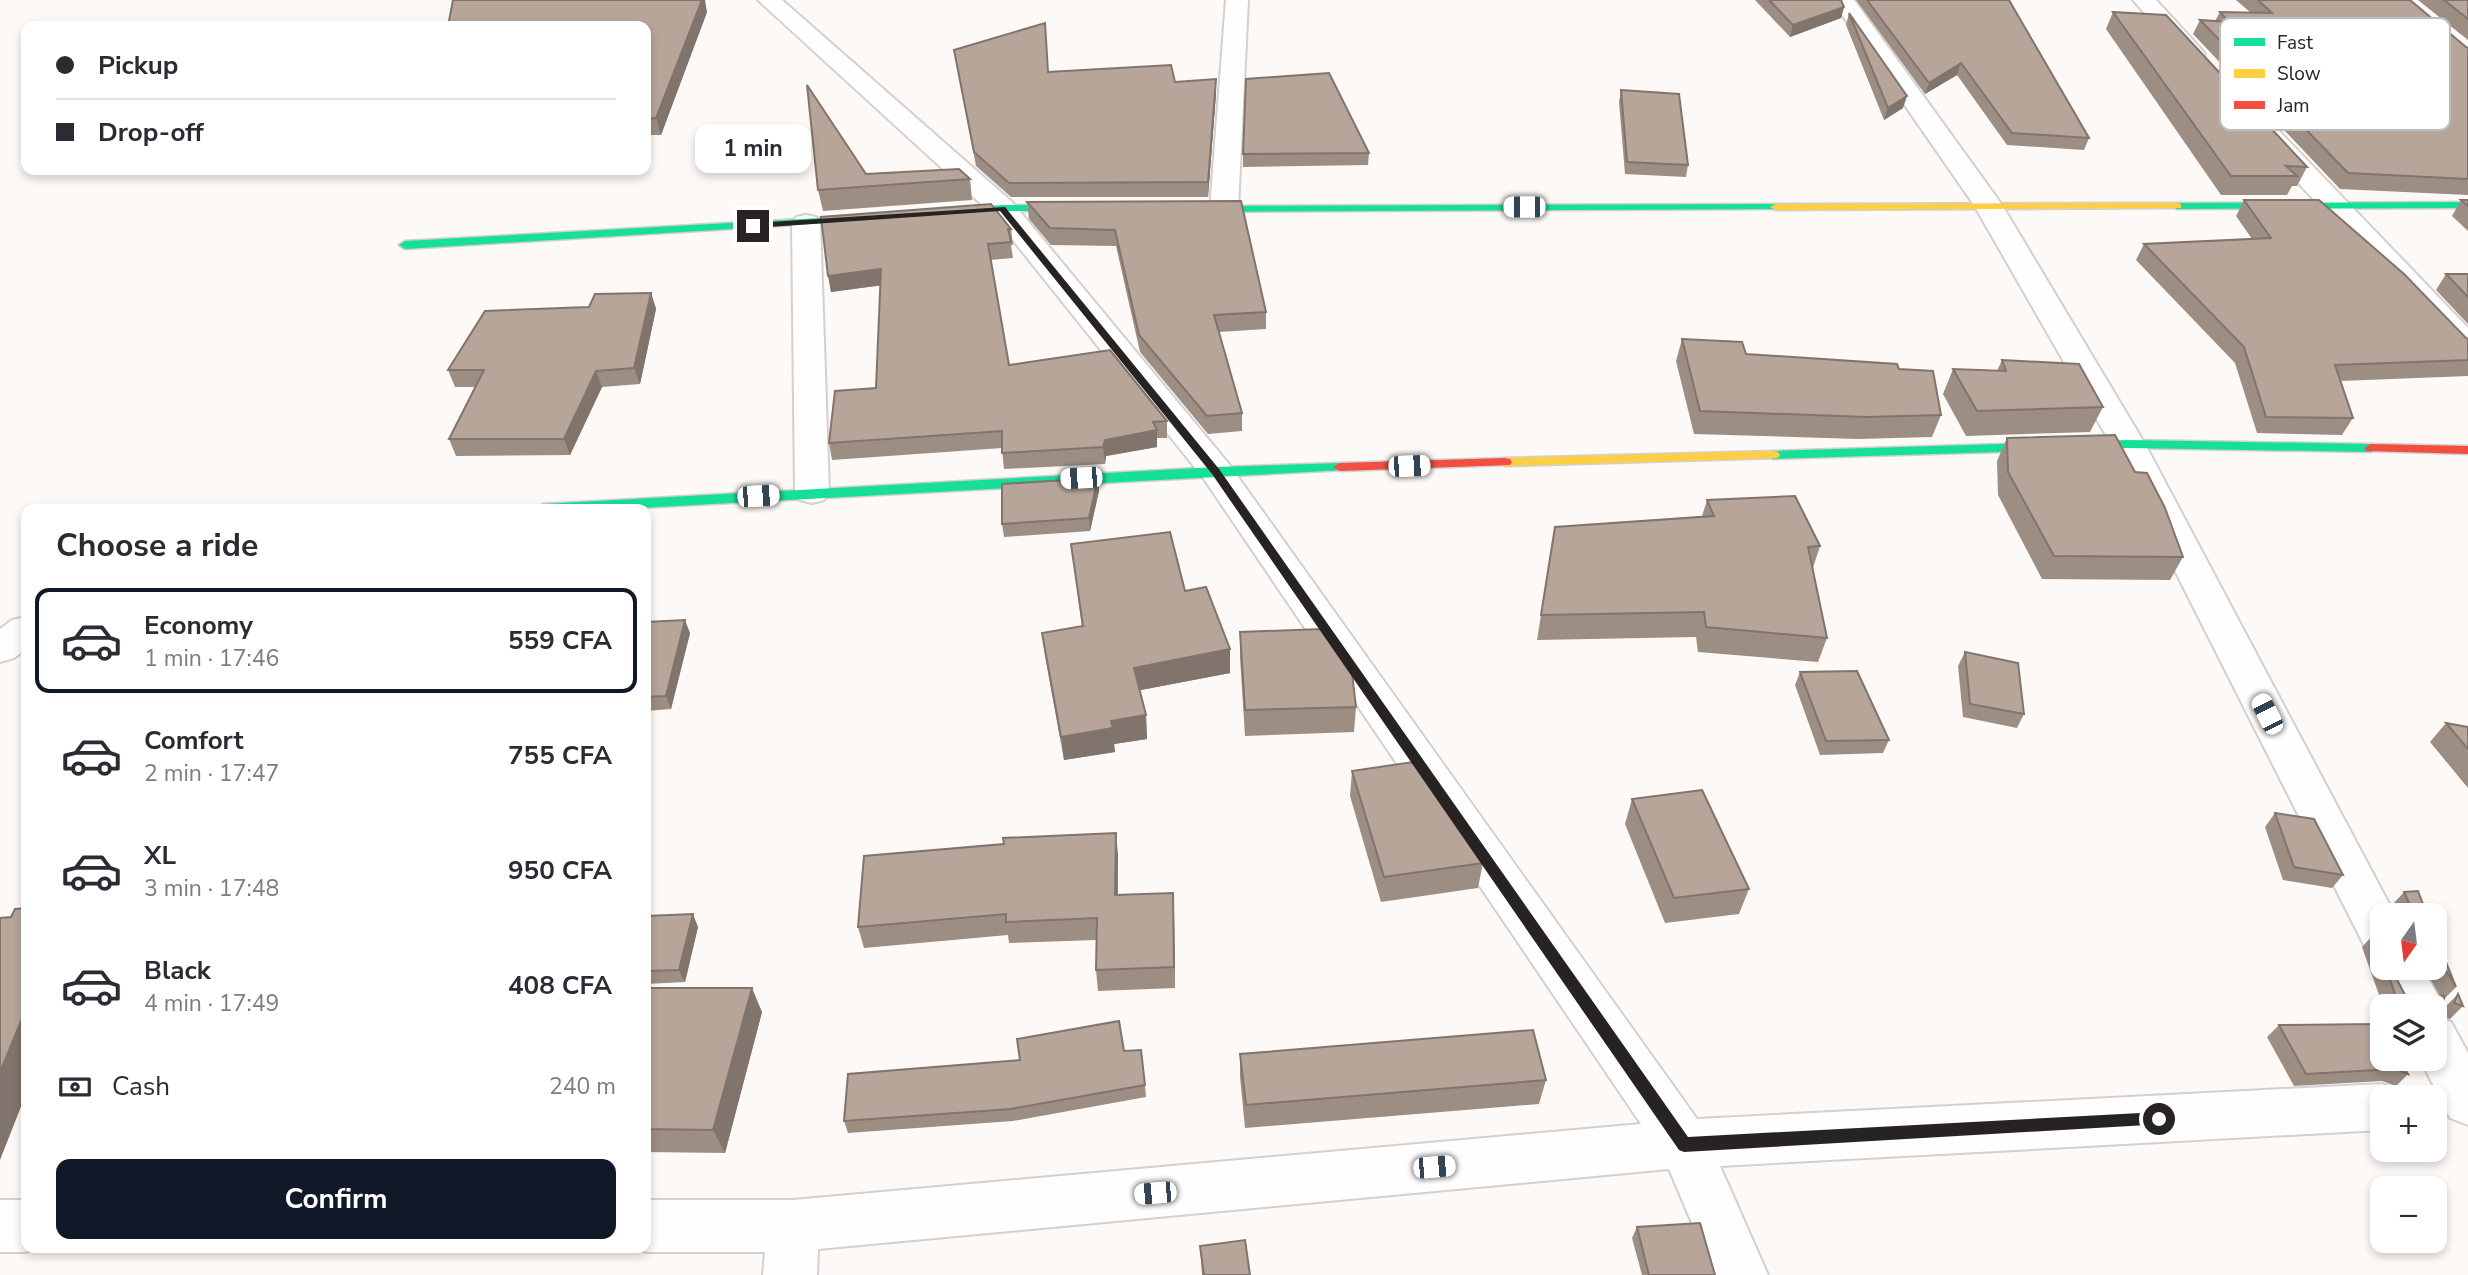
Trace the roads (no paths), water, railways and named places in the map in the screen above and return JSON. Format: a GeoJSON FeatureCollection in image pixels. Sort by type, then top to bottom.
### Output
{"type":"FeatureCollection","features":[{"type":"Feature","properties":{"kind":"street"},"geometry":{"type":"LineString","coordinates":[[769,0],[1002,208],[1216,471],[1684,1144],[1741,1275]]}},
{"type":"Feature","properties":{"kind":"street"},"geometry":{"type":"LineString","coordinates":[[1224,209],[1237,0]]}},
{"type":"Feature","properties":{"kind":"street"},"geometry":{"type":"LineString","coordinates":[[1843,0],[1988,205],[2128,444],[2370,912]]}},
{"type":"Feature","properties":{"kind":"street"},"geometry":{"type":"LineString","coordinates":[[2144,0],[2210,72]]}},
{"type":"Feature","properties":{"kind":"street"},"geometry":{"type":"LineString","coordinates":[[2263,130],[2468,346]]}},
{"type":"Feature","properties":{"kind":"street"},"geometry":{"type":"LineString","coordinates":[[1168,209],[2468,205]]}},
{"type":"Feature","properties":{"kind":"street"},"geometry":{"type":"LineString","coordinates":[[924,214],[1002,208],[1099,208]]}},
{"type":"Feature","properties":{"kind":"street"},"geometry":{"type":"LineString","coordinates":[[405,246],[885,217]]}},
{"type":"Feature","properties":{"kind":"street"},"geometry":{"type":"LineString","coordinates":[[806,223],[812,492]]}},
{"type":"Feature","properties":{"kind":"street"},"geometry":{"type":"LineString","coordinates":[[622,504],[1216,471],[2128,444],[2468,450]]}},
{"type":"Feature","properties":{"kind":"street"},"geometry":{"type":"LineString","coordinates":[[0,648],[21,633]]}},
{"type":"Feature","properties":{"kind":"street"},"geometry":{"type":"LineString","coordinates":[[2447,1062],[2468,1102],[2447,1103]]}},
{"type":"Feature","properties":{"kind":"street"},"geometry":{"type":"LineString","coordinates":[[651,1227],[791,1250],[1684,1144],[2370,1108]]}},
{"type":"Feature","properties":{"kind":"street"},"geometry":{"type":"LineString","coordinates":[[0,1226],[21,1226]]}}]}
